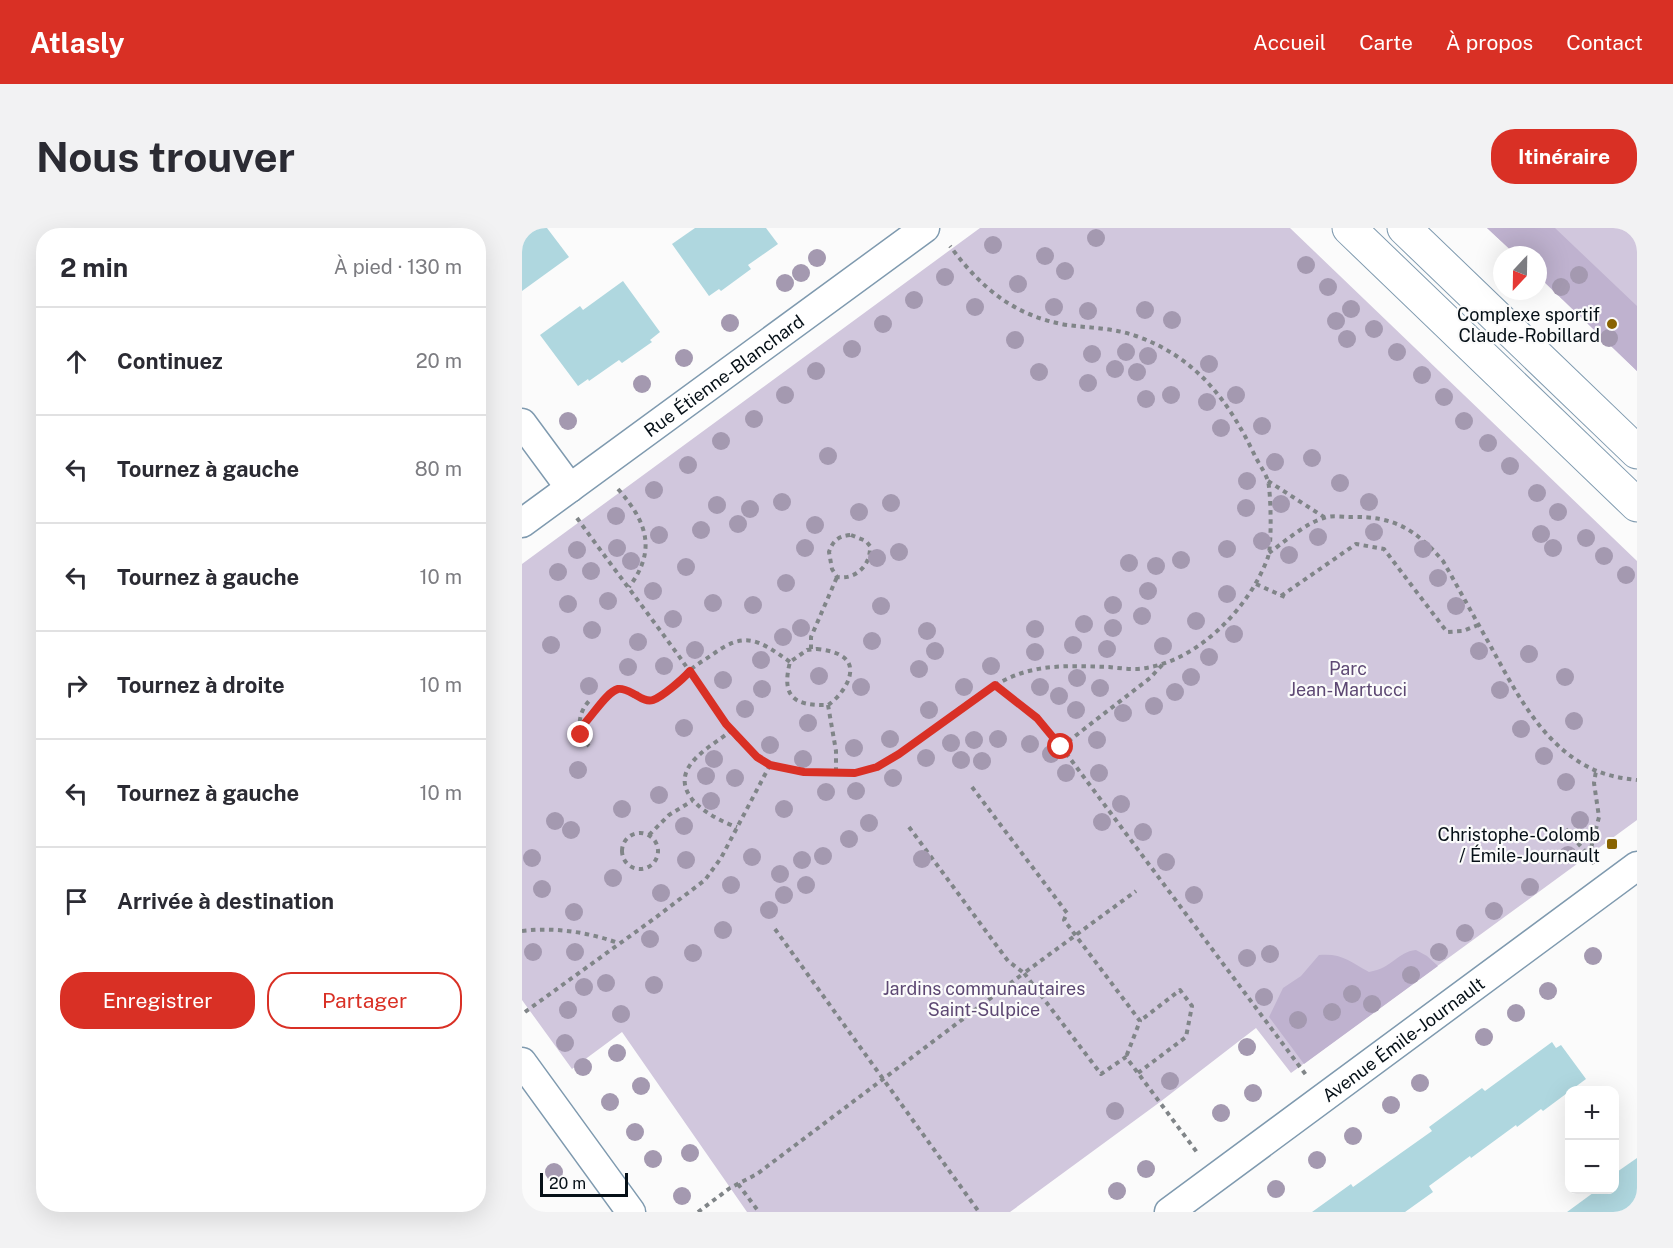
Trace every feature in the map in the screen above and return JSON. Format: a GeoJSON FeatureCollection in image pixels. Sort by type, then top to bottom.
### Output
{"type":"FeatureCollection","features":[{"type":"Feature","properties":{"kind":"main road"},"geometry":{"type":"LineString","coordinates":[[1349,228],[1637,506]]}},
{"type":"Feature","properties":{"kind":"main road"},"geometry":{"type":"LineString","coordinates":[[1404,228],[1637,452]]}},
{"type":"Feature","properties":{"kind":"street","name":"Rue Étienne-Blanchard"},"geometry":{"type":"LineString","coordinates":[[522,523],[908,233]]}},
{"type":"Feature","properties":{"kind":"street"},"geometry":{"type":"LineString","coordinates":[[522,423],[570,488]]}},
{"type":"Feature","properties":{"kind":"street","name":"Avenue Émile-Journault"},"geometry":{"type":"LineString","coordinates":[[1169,1212],[1637,867]]}},
{"type":"Feature","properties":{"kind":"street"},"geometry":{"type":"LineString","coordinates":[[522,1062],[631,1212]]}},
{"type":"Feature","properties":{"kind":"path"},"geometry":{"type":"LineString","coordinates":[[578,518],[732,730],[751,751],[770,765],[804,772],[855,773],[877,767],[899,754],[995,685],[1015,675],[1050,667],[1138,669],[1164,663],[1186,654],[1239,608],[1256,584],[1269,553],[1268,481],[1245,435],[1223,399],[1210,383],[1180,358],[1136,336],[1118,331],[1062,324],[1041,319],[1017,309],[997,297],[980,282],[963,265],[950,246]]}},
{"type":"Feature","properties":{"kind":"path"},"geometry":{"type":"LineString","coordinates":[[1268,481],[1324,518]]}},
{"type":"Feature","properties":{"kind":"path"},"geometry":{"type":"LineString","coordinates":[[618,489],[636,513],[644,530],[646,549],[644,564],[629,587]]}},
{"type":"Feature","properties":{"kind":"path"},"geometry":{"type":"LineString","coordinates":[[1269,553],[1324,518],[1356,517],[1393,521],[1419,536],[1443,561],[1514,688],[1547,734],[1579,762],[1596,771],[1614,777],[1637,780]]}},
{"type":"Feature","properties":{"kind":"path"},"geometry":{"type":"LineString","coordinates":[[811,650],[811,637],[837,577],[830,561],[831,544],[843,536],[851,535],[866,541],[871,549],[865,565],[852,577],[843,579],[837,577]]}},
{"type":"Feature","properties":{"kind":"path"},"geometry":{"type":"LineString","coordinates":[[1281,596],[1325,562],[1356,544],[1384,549],[1407,575],[1447,632],[1463,631],[1478,625]]}},
{"type":"Feature","properties":{"kind":"path"},"geometry":{"type":"LineString","coordinates":[[1256,584],[1287,598]]}},
{"type":"Feature","properties":{"kind":"path"},"geometry":{"type":"LineString","coordinates":[[578,726],[582,726],[609,695],[618,689],[626,690],[646,700],[654,700],[680,682],[690,671],[734,641],[746,639],[768,647],[790,662]]}},
{"type":"Feature","properties":{"kind":"path"},"geometry":{"type":"LineString","coordinates":[[811,650],[826,650],[841,655],[849,667],[850,674],[843,693],[828,705],[804,704],[795,700],[790,694],[787,674],[790,662],[811,650]]}},
{"type":"Feature","properties":{"kind":"path"},"geometry":{"type":"LineString","coordinates":[[1061,747],[1150,678],[1164,663]]}},
{"type":"Feature","properties":{"kind":"path"},"geometry":{"type":"LineString","coordinates":[[995,685],[1037,718],[1061,747],[1302,1071]]}},
{"type":"Feature","properties":{"kind":"path"},"geometry":{"type":"LineString","coordinates":[[589,701],[581,714],[578,726],[589,746]]}},
{"type":"Feature","properties":{"kind":"path"},"geometry":{"type":"LineString","coordinates":[[828,705],[833,725],[836,773]]}},
{"type":"Feature","properties":{"kind":"path"},"geometry":{"type":"LineString","coordinates":[[732,730],[696,758],[687,771],[685,787],[693,801],[710,814],[737,827]]}},
{"type":"Feature","properties":{"kind":"path"},"geometry":{"type":"LineString","coordinates":[[525,1012],[705,880],[721,858],[770,765]]}},
{"type":"Feature","properties":{"kind":"path"},"geometry":{"type":"LineString","coordinates":[[1566,829],[1590,858],[1599,817],[1594,783],[1596,771]]}},
{"type":"Feature","properties":{"kind":"path"},"geometry":{"type":"LineString","coordinates":[[972,787],[1067,913],[1064,920],[1140,1021]]}},
{"type":"Feature","properties":{"kind":"path"},"geometry":{"type":"LineString","coordinates":[[649,835],[669,815],[693,801]]}},
{"type":"Feature","properties":{"kind":"path"},"geometry":{"type":"LineString","coordinates":[[909,827],[1008,961],[1024,973],[1101,1074],[1126,1057],[1140,1021],[1180,990],[1192,1006],[1186,1037],[1138,1073]]}},
{"type":"Feature","properties":{"kind":"path"},"geometry":{"type":"LineString","coordinates":[[634,833],[649,835],[657,847],[654,861],[645,868],[638,869],[630,866],[623,858],[623,843],[634,833]]}},
{"type":"Feature","properties":{"kind":"path"},"geometry":{"type":"LineString","coordinates":[[698,1212],[738,1184],[758,1174],[1136,891]]}},
{"type":"Feature","properties":{"kind":"path"},"geometry":{"type":"LineString","coordinates":[[775,929],[979,1212]]}},
{"type":"Feature","properties":{"kind":"path"},"geometry":{"type":"LineString","coordinates":[[522,931],[560,930],[592,935],[619,943]]}},
{"type":"Feature","properties":{"kind":"path"},"geometry":{"type":"LineString","coordinates":[[1126,1057],[1195,1150]]}},
{"type":"Feature","properties":{"kind":"path"},"geometry":{"type":"LineString","coordinates":[[738,1184],[759,1212]]}},
{"type":"Feature","properties":{"kind":"green space","name":"Parc Jean-Martucci"},"geometry":{"type":"Polygon","coordinates":[[[980,228],[1290,228],[1637,561],[1637,820],[1291,1073],[1256,1028],[1010,1212],[747,1212],[622,1032],[572,1069],[522,1000],[522,564],[980,228]]]}},
{"type":"Feature","properties":{"kind":"green space","name":"Complexe sportif Claude-Robillard"},"geometry":{"type":"Polygon","coordinates":[[[1487,228],[1637,228],[1637,371],[1547,285],[1547,246],[1506,246],[1487,228]]]}},
{"type":"Feature","properties":{"kind":"shaded area","name":"Complexe sportif Claude-Robillard"},"geometry":{"type":"Polygon","coordinates":[[[1487,228],[1555,228],[1637,306],[1637,371],[1547,285],[1547,246],[1506,246],[1487,228]]]}},
{"type":"Feature","properties":{"kind":"shaded area"},"geometry":{"type":"Polygon","coordinates":[[[1416,950],[1438,966],[1304,1064],[1269,1017],[1283,988],[1301,976],[1319,955],[1340,957],[1369,972],[1384,967],[1404,954],[1416,950]]]}},
{"type":"Feature","properties":{"kind":"building"},"geometry":{"type":"Polygon","coordinates":[[[522,228],[547,228],[569,257],[522,291],[522,228]]]}},
{"type":"Feature","properties":{"kind":"building"},"geometry":{"type":"Polygon","coordinates":[[[695,228],[766,228],[778,244],[748,265],[751,269],[721,291],[719,289],[709,296],[672,244],[695,228]]]}},
{"type":"Feature","properties":{"kind":"building"},"geometry":{"type":"Polygon","coordinates":[[[623,281],[660,332],[650,340],[652,342],[622,363],[619,360],[578,386],[540,335],[580,306],[583,310],[623,281]]]}},
{"type":"Feature","properties":{"kind":"building"},"geometry":{"type":"Polygon","coordinates":[[[1552,1042],[1556,1048],[1561,1045],[1586,1079],[1577,1086],[1565,1086],[1565,1095],[1543,1111],[1541,1109],[1517,1127],[1516,1125],[1429,1186],[1433,1192],[1405,1212],[1312,1212],[1351,1184],[1353,1187],[1432,1131],[1429,1127],[1482,1088],[1485,1091],[1552,1042]]]}},
{"type":"Feature","properties":{"kind":"building"},"geometry":{"type":"Polygon","coordinates":[[[1637,1158],[1637,1212],[1567,1212],[1592,1194],[1619,1194],[1619,1171],[1637,1158]]]}},
{"type":"Feature","properties":{"kind":"place","name":"Complexe sportif Claude-Robillard"},"geometry":{"type":"Point","coordinates":[1612,324]}},
{"type":"Feature","properties":{"kind":"place","name":"Christophe-Colomb / Émile-Journault"},"geometry":{"type":"Point","coordinates":[1612,844]}},
{"type":"Feature","properties":{"kind":"route"},"geometry":{"type":"LineString","coordinates":[[581,735],[580,726],[609,695],[618,689],[626,690],[646,700],[654,700],[680,682],[690,671],[726,724],[745,746],[770,765],[786,770],[855,773],[877,767],[899,754],[995,685],[1037,718],[1061,747]]}},
{"type":"Feature","properties":{"kind":"park label","name":"Jardins communautaires Saint-Sulpice"},"geometry":{"type":"Point","coordinates":[984,998]}}]}
